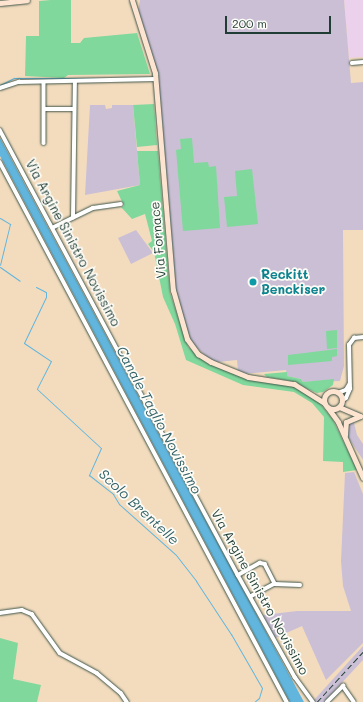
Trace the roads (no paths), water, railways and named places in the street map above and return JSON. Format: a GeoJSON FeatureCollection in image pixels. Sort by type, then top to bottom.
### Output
{"type":"FeatureCollection","features":[{"type":"Feature","properties":{"kind":"street"},"geometry":{"type":"LineString","coordinates":[[0,3],[27,0]]}},
{"type":"Feature","properties":{"kind":"street","name":"Via Fornace"},"geometry":{"type":"LineString","coordinates":[[132,0],[156,79],[173,290],[187,339],[198,354],[211,362],[248,377],[289,383],[312,393],[324,403],[338,422]]}},
{"type":"Feature","properties":{"kind":"street"},"geometry":{"type":"LineString","coordinates":[[352,62],[363,62]]}},
{"type":"Feature","properties":{"kind":"street"},"geometry":{"type":"LineString","coordinates":[[0,88],[12,82],[75,82],[156,79]]}},
{"type":"Feature","properties":{"kind":"street"},"geometry":{"type":"LineString","coordinates":[[44,82],[44,143]]}},
{"type":"Feature","properties":{"kind":"street"},"geometry":{"type":"LineString","coordinates":[[73,218],[75,82]]}},
{"type":"Feature","properties":{"kind":"street"},"geometry":{"type":"LineString","coordinates":[[44,109],[74,109]]}},
{"type":"Feature","properties":{"kind":"street","name":"Via Argine Sinistro Novissimo"},"geometry":{"type":"LineString","coordinates":[[0,130],[54,228],[238,575],[295,677],[313,702]]}},
{"type":"Feature","properties":{"kind":"street"},"geometry":{"type":"LineString","coordinates":[[0,162],[287,702]]}},
{"type":"Feature","properties":{"kind":"street"},"geometry":{"type":"LineString","coordinates":[[54,228],[93,208],[121,204]]}},
{"type":"Feature","properties":{"kind":"street"},"geometry":{"type":"LineString","coordinates":[[328,408],[340,404],[348,395],[349,345],[354,338],[363,337]]}},
{"type":"Feature","properties":{"kind":"street"},"geometry":{"type":"LineString","coordinates":[[349,384],[346,390],[338,393],[340,404],[338,422],[363,478]]}},
{"type":"Feature","properties":{"kind":"street","name":"Via Fornace"},"geometry":{"type":"LineString","coordinates":[[312,393],[338,393]]}},
{"type":"Feature","properties":{"kind":"street"},"geometry":{"type":"LineString","coordinates":[[324,403],[328,393]]}},
{"type":"Feature","properties":{"kind":"street"},"geometry":{"type":"LineString","coordinates":[[340,404],[362,417]]}},
{"type":"Feature","properties":{"kind":"street"},"geometry":{"type":"LineString","coordinates":[[345,438],[346,422],[362,417]]}},
{"type":"Feature","properties":{"kind":"street"},"geometry":{"type":"LineString","coordinates":[[238,575],[262,563],[275,584]]}},
{"type":"Feature","properties":{"kind":"street"},"geometry":{"type":"LineString","coordinates":[[251,597],[275,584],[300,585]]}},
{"type":"Feature","properties":{"kind":"street"},"geometry":{"type":"LineString","coordinates":[[0,613],[22,610],[32,614],[60,653],[97,673],[121,693],[127,702]]}},
{"type":"Feature","properties":{"kind":"street"},"geometry":{"type":"LineString","coordinates":[[328,702],[343,686],[354,702]]}},
{"type":"Feature","properties":{"kind":"water"},"geometry":{"type":"Polygon","coordinates":[[[0,138],[304,702],[290,702],[285,693],[0,156],[0,138]]]}},
{"type":"Feature","properties":{"kind":"waterway"},"geometry":{"type":"LineString","coordinates":[[0,85],[14,78],[96,78]]}},
{"type":"Feature","properties":{"kind":"waterway","name":"Scolo Brentelle"},"geometry":{"type":"LineString","coordinates":[[0,218],[10,224],[0,265]]}},
{"type":"Feature","properties":{"kind":"waterway","name":"Scolo Brentelle"},"geometry":{"type":"LineString","coordinates":[[0,267],[20,281]]}},
{"type":"Feature","properties":{"kind":"waterway","name":"Scolo Brentelle"},"geometry":{"type":"LineString","coordinates":[[36,287],[46,292],[46,297],[24,343],[51,361],[37,389],[101,448],[89,475],[113,494],[119,504],[176,555],[196,581],[231,634],[262,688],[259,698],[254,702]]}},
{"type":"Feature","properties":{"kind":"railway"},"geometry":{"type":"LineString","coordinates":[[317,702],[363,652]]}},
{"type":"Feature","properties":{"kind":"place","name":"Reckitt Benckiser"},"geometry":{"type":"Point","coordinates":[253,282]}},
{"type":"Feature","properties":{"kind":"water label","name":"Canale Taglio Novissimo"},"geometry":{"type":"Point","coordinates":[159,420]}}]}
